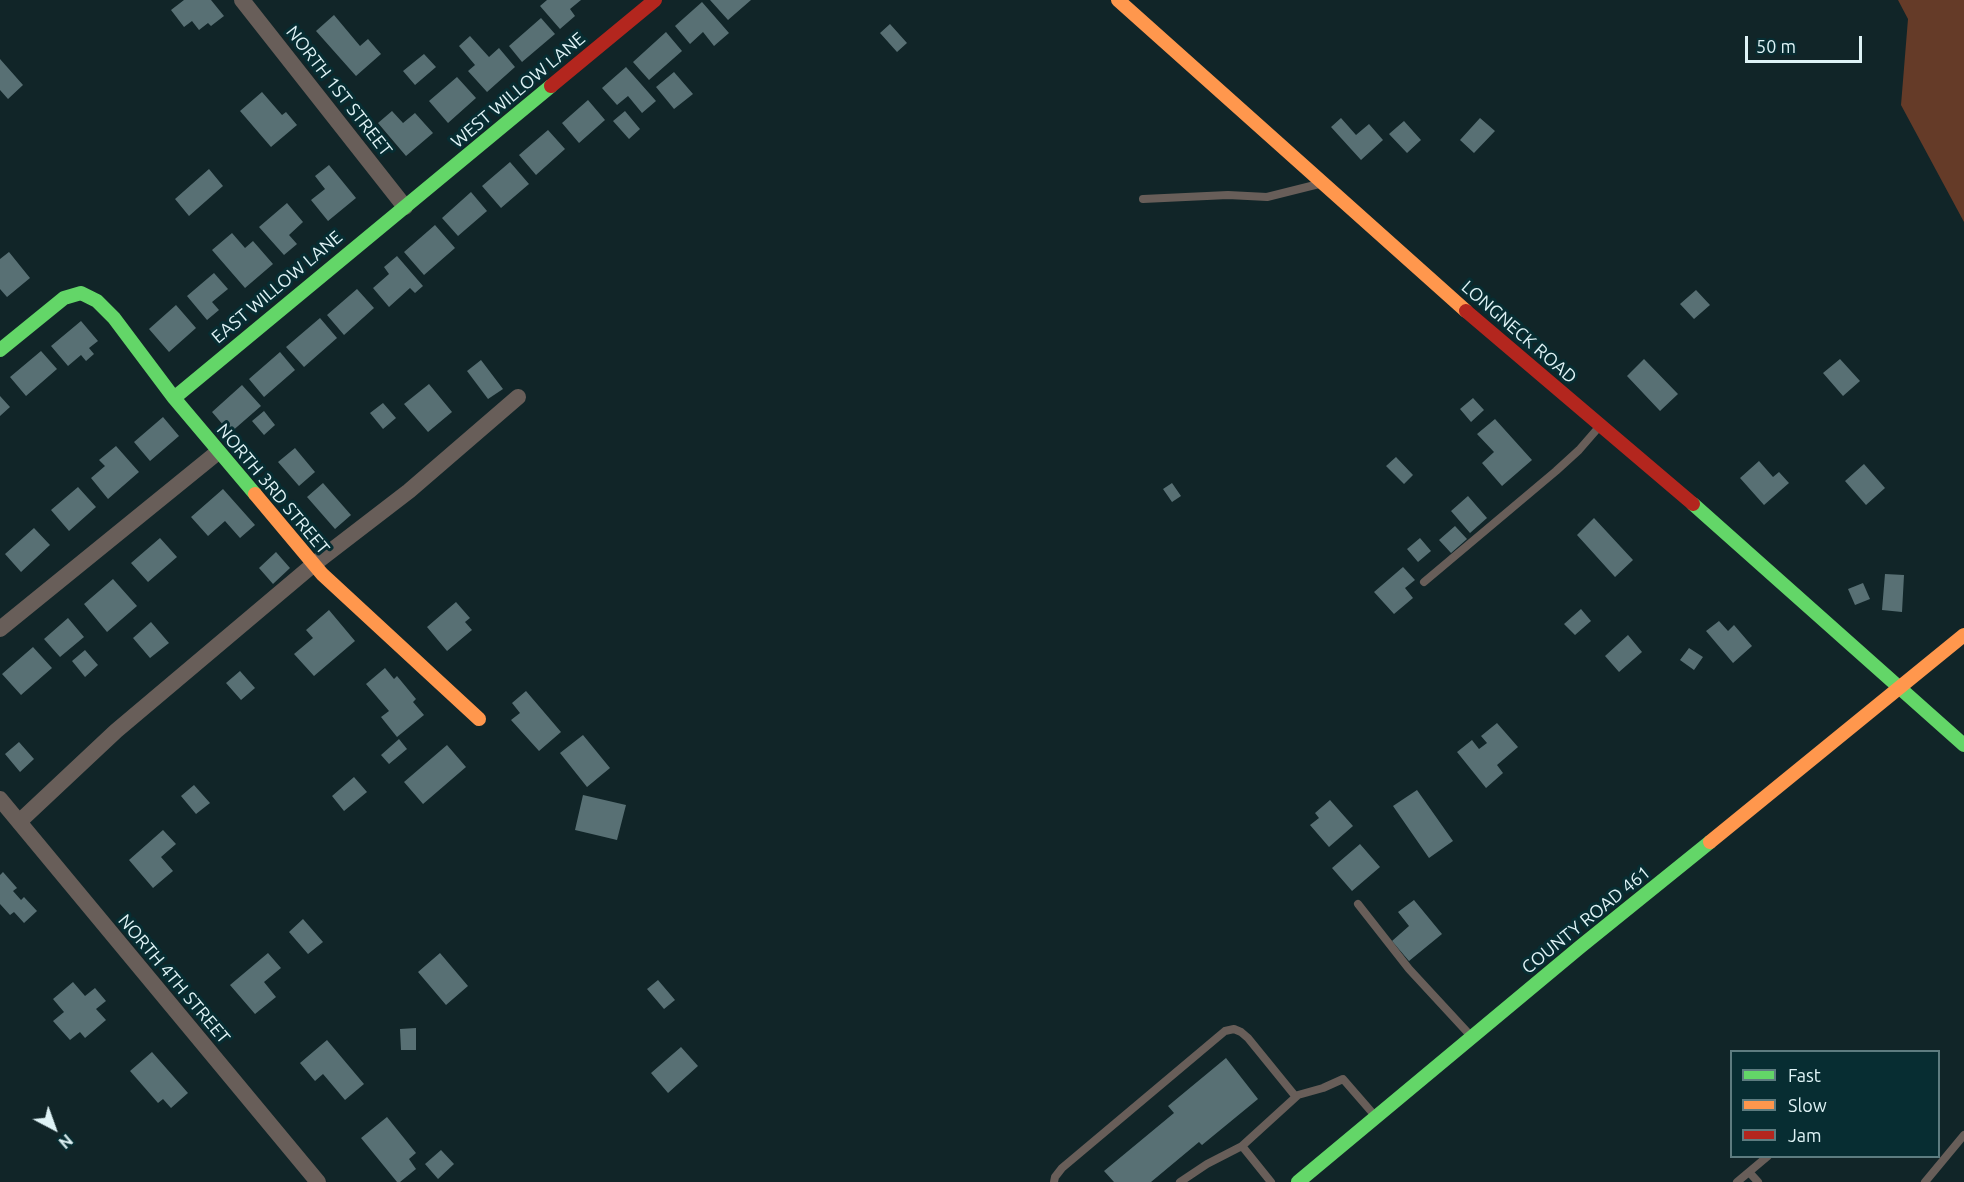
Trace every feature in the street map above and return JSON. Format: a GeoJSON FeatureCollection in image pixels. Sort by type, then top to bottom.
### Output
{"type":"FeatureCollection","features":[{"type":"Feature","properties":{"kind":"street","name":"NORTH 1ST STREET"},"geometry":{"type":"LineString","coordinates":[[242,0],[405,207]]}},
{"type":"Feature","properties":{"kind":"street","name":"WEST WILLOW LANE"},"geometry":{"type":"LineString","coordinates":[[405,207],[655,0]]}},
{"type":"Feature","properties":{"kind":"street","name":"LONGNECK ROAD"},"geometry":{"type":"LineString","coordinates":[[1118,0],[1322,183],[1600,426],[1701,511],[1964,745]]}},
{"type":"Feature","properties":{"kind":"street","name":"EAST WILLOW LANE"},"geometry":{"type":"LineString","coordinates":[[174,398],[405,207]]}},
{"type":"Feature","properties":{"kind":"street","name":"NORTH 3RD STREET"},"geometry":{"type":"LineString","coordinates":[[0,350],[64,298],[81,293],[97,301],[114,318],[141,356],[218,452],[314,564],[400,648],[479,719]]}},
{"type":"Feature","properties":{"kind":"street"},"geometry":{"type":"LineString","coordinates":[[19,822],[116,731],[314,564],[408,491],[518,397]]}},
{"type":"Feature","properties":{"kind":"street"},"geometry":{"type":"LineString","coordinates":[[0,629],[218,452]]}},
{"type":"Feature","properties":{"kind":"street","name":"COUNTY ROAD 461"},"geometry":{"type":"LineString","coordinates":[[1298,1182],[1964,635]]}},
{"type":"Feature","properties":{"kind":"street","name":"NORTH 4TH STREET"},"geometry":{"type":"LineString","coordinates":[[0,800],[318,1182]]}},
{"type":"Feature","properties":{"kind":"lane"},"geometry":{"type":"LineString","coordinates":[[1143,199],[1228,195],[1267,197],[1322,183]]}},
{"type":"Feature","properties":{"kind":"lane"},"geometry":{"type":"LineString","coordinates":[[1424,582],[1564,464],[1600,426]]}},
{"type":"Feature","properties":{"kind":"lane"},"geometry":{"type":"LineString","coordinates":[[1358,904],[1409,969],[1472,1037]]}},
{"type":"Feature","properties":{"kind":"lane"},"geometry":{"type":"LineString","coordinates":[[1054,1182],[1062,1168],[1225,1031],[1234,1029],[1248,1038],[1296,1097]]}},
{"type":"Feature","properties":{"kind":"lane"},"geometry":{"type":"LineString","coordinates":[[1180,1182],[1207,1164],[1242,1146],[1296,1097],[1343,1079],[1376,1117]]}},
{"type":"Feature","properties":{"kind":"lane"},"geometry":{"type":"LineString","coordinates":[[1925,1182],[1964,1135]]}},
{"type":"Feature","properties":{"kind":"lane"},"geometry":{"type":"LineString","coordinates":[[1242,1146],[1271,1182]]}},
{"type":"Feature","properties":{"kind":"lane"},"geometry":{"type":"LineString","coordinates":[[1737,1182],[1766,1158]]}},
{"type":"Feature","properties":{"kind":"lane"},"geometry":{"type":"LineString","coordinates":[[1749,1172],[1758,1182]]}},
{"type":"Feature","properties":{"kind":"shaded area"},"geometry":{"type":"Polygon","coordinates":[[[1898,0],[1964,0],[1964,222],[1901,105],[1908,19],[1898,0]]]}},
{"type":"Feature","properties":{"kind":"building"},"geometry":{"type":"Polygon","coordinates":[[[184,0],[211,0],[224,16],[211,26],[208,23],[199,30],[192,21],[184,27],[171,10],[184,0]]]}},
{"type":"Feature","properties":{"kind":"building"},"geometry":{"type":"Polygon","coordinates":[[[547,0],[581,0],[570,9],[575,16],[560,29],[540,6],[547,0]]]}},
{"type":"Feature","properties":{"kind":"building"},"geometry":{"type":"Polygon","coordinates":[[[710,0],[751,0],[728,20],[710,0]]]}},
{"type":"Feature","properties":{"kind":"building"},"geometry":{"type":"Polygon","coordinates":[[[702,2],[729,33],[714,46],[703,32],[690,44],[675,26],[702,2]]]}},
{"type":"Feature","properties":{"kind":"building"},"geometry":{"type":"Polygon","coordinates":[[[334,15],[360,46],[368,39],[381,54],[356,76],[316,31],[334,15]]]}},
{"type":"Feature","properties":{"kind":"building"},"geometry":{"type":"Polygon","coordinates":[[[541,18],[555,34],[522,62],[509,46],[541,18]]]}},
{"type":"Feature","properties":{"kind":"building"},"geometry":{"type":"Polygon","coordinates":[[[890,24],[907,43],[897,52],[880,33],[890,24]]]}},
{"type":"Feature","properties":{"kind":"building"},"geometry":{"type":"Polygon","coordinates":[[[666,32],[682,51],[649,80],[633,62],[666,32]]]}},
{"type":"Feature","properties":{"kind":"building"},"geometry":{"type":"Polygon","coordinates":[[[470,36],[489,57],[499,48],[515,67],[487,92],[468,71],[475,65],[459,46],[470,36]]]}},
{"type":"Feature","properties":{"kind":"building"},"geometry":{"type":"Polygon","coordinates":[[[424,54],[436,67],[415,85],[403,71],[424,54]]]}},
{"type":"Feature","properties":{"kind":"building"},"geometry":{"type":"Polygon","coordinates":[[[0,59],[23,85],[8,99],[0,90],[0,59]]]}},
{"type":"Feature","properties":{"kind":"building"},"geometry":{"type":"Polygon","coordinates":[[[626,67],[656,101],[642,113],[628,96],[617,105],[602,88],[626,67]]]}},
{"type":"Feature","properties":{"kind":"building"},"geometry":{"type":"Polygon","coordinates":[[[674,72],[693,94],[674,109],[656,87],[674,72]]]}},
{"type":"Feature","properties":{"kind":"building"},"geometry":{"type":"Polygon","coordinates":[[[457,77],[476,98],[448,123],[429,101],[457,77]]]}},
{"type":"Feature","properties":{"kind":"building"},"geometry":{"type":"Polygon","coordinates":[[[262,92],[282,115],[286,112],[297,125],[271,147],[240,111],[262,92]]]}},
{"type":"Feature","properties":{"kind":"building"},"geometry":{"type":"Polygon","coordinates":[[[588,100],[605,120],[579,143],[562,123],[588,100]]]}},
{"type":"Feature","properties":{"kind":"building"},"geometry":{"type":"Polygon","coordinates":[[[392,111],[403,123],[415,113],[433,133],[406,156],[378,123],[392,111]]]}},
{"type":"Feature","properties":{"kind":"building"},"geometry":{"type":"Polygon","coordinates":[[[625,111],[640,129],[629,139],[613,121],[625,111]]]}},
{"type":"Feature","properties":{"kind":"building"},"geometry":{"type":"Polygon","coordinates":[[[1341,118],[1356,135],[1369,124],[1383,140],[1361,160],[1331,127],[1341,118]]]}},
{"type":"Feature","properties":{"kind":"building"},"geometry":{"type":"Polygon","coordinates":[[[1480,118],[1495,131],[1474,153],[1460,140],[1480,118]]]}},
{"type":"Feature","properties":{"kind":"building"},"geometry":{"type":"Polygon","coordinates":[[[1404,121],[1421,140],[1407,153],[1389,134],[1404,121]]]}},
{"type":"Feature","properties":{"kind":"building"},"geometry":{"type":"Polygon","coordinates":[[[548,130],[565,149],[536,175],[519,155],[548,130]]]}},
{"type":"Feature","properties":{"kind":"building"},"geometry":{"type":"Polygon","coordinates":[[[510,162],[529,184],[501,208],[482,186],[510,162]]]}},
{"type":"Feature","properties":{"kind":"building"},"geometry":{"type":"Polygon","coordinates":[[[329,165],[356,198],[328,221],[311,200],[325,189],[315,176],[329,165]]]}},
{"type":"Feature","properties":{"kind":"building"},"geometry":{"type":"Polygon","coordinates":[[[209,169],[223,186],[189,216],[175,199],[209,169]]]}},
{"type":"Feature","properties":{"kind":"building"},"geometry":{"type":"Polygon","coordinates":[[[471,192],[487,211],[458,236],[442,218],[471,192]]]}},
{"type":"Feature","properties":{"kind":"building"},"geometry":{"type":"Polygon","coordinates":[[[287,203],[303,222],[289,235],[297,244],[284,255],[259,227],[287,203]]]}},
{"type":"Feature","properties":{"kind":"building"},"geometry":{"type":"Polygon","coordinates":[[[435,225],[455,248],[424,275],[404,252],[435,225]]]}},
{"type":"Feature","properties":{"kind":"building"},"geometry":{"type":"Polygon","coordinates":[[[232,233],[245,248],[253,241],[273,264],[245,288],[212,250],[232,233]]]}},
{"type":"Feature","properties":{"kind":"building"},"geometry":{"type":"Polygon","coordinates":[[[9,252],[30,278],[7,297],[0,289],[0,259],[9,252]]]}},
{"type":"Feature","properties":{"kind":"building"},"geometry":{"type":"Polygon","coordinates":[[[397,256],[423,286],[415,293],[410,288],[389,307],[373,288],[389,274],[384,267],[397,256]]]}},
{"type":"Feature","properties":{"kind":"building"},"geometry":{"type":"Polygon","coordinates":[[[214,273],[228,289],[212,302],[219,310],[207,320],[187,296],[214,273]]]}},
{"type":"Feature","properties":{"kind":"building"},"geometry":{"type":"Polygon","coordinates":[[[357,289],[374,308],[344,335],[327,315],[357,289]]]}},
{"type":"Feature","properties":{"kind":"building"},"geometry":{"type":"Polygon","coordinates":[[[1696,290],[1710,305],[1694,319],[1680,304],[1696,290]]]}},
{"type":"Feature","properties":{"kind":"building"},"geometry":{"type":"Polygon","coordinates":[[[176,305],[196,328],[169,352],[149,329],[176,305]]]}},
{"type":"Feature","properties":{"kind":"building"},"geometry":{"type":"Polygon","coordinates":[[[320,318],[337,338],[304,367],[286,347],[320,318]]]}},
{"type":"Feature","properties":{"kind":"building"},"geometry":{"type":"Polygon","coordinates":[[[81,321],[98,341],[89,348],[94,354],[86,361],[81,355],[68,366],[51,346],[81,321]]]}},
{"type":"Feature","properties":{"kind":"building"},"geometry":{"type":"Polygon","coordinates":[[[41,351],[57,369],[26,396],[10,377],[41,351]]]}},
{"type":"Feature","properties":{"kind":"building"},"geometry":{"type":"Polygon","coordinates":[[[280,352],[295,370],[264,397],[249,379],[280,352]]]}},
{"type":"Feature","properties":{"kind":"building"},"geometry":{"type":"Polygon","coordinates":[[[1644,359],[1678,394],[1660,411],[1627,376],[1644,359]]]}},
{"type":"Feature","properties":{"kind":"building"},"geometry":{"type":"Polygon","coordinates":[[[1840,359],[1860,381],[1843,396],[1823,373],[1840,359]]]}},
{"type":"Feature","properties":{"kind":"building"},"geometry":{"type":"Polygon","coordinates":[[[481,360],[503,389],[488,399],[467,371],[481,360]]]}},
{"type":"Feature","properties":{"kind":"building"},"geometry":{"type":"Polygon","coordinates":[[[429,384],[452,412],[428,432],[404,404],[429,384]]]}},
{"type":"Feature","properties":{"kind":"building"},"geometry":{"type":"Polygon","coordinates":[[[242,385],[261,406],[230,433],[212,412],[242,385]]]}},
{"type":"Feature","properties":{"kind":"building"},"geometry":{"type":"Polygon","coordinates":[[[0,396],[10,407],[0,416],[0,396]]]}},
{"type":"Feature","properties":{"kind":"building"},"geometry":{"type":"Polygon","coordinates":[[[1473,398],[1484,410],[1471,422],[1460,409],[1473,398]]]}},
{"type":"Feature","properties":{"kind":"building"},"geometry":{"type":"Polygon","coordinates":[[[383,403],[396,418],[383,429],[370,413],[383,403]]]}},
{"type":"Feature","properties":{"kind":"building"},"geometry":{"type":"Polygon","coordinates":[[[264,411],[275,425],[264,435],[252,421],[264,411]]]}},
{"type":"Feature","properties":{"kind":"building"},"geometry":{"type":"Polygon","coordinates":[[[163,417],[179,436],[150,461],[134,442],[163,417]]]}},
{"type":"Feature","properties":{"kind":"building"},"geometry":{"type":"Polygon","coordinates":[[[1495,419],[1532,460],[1502,486],[1482,463],[1494,452],[1477,434],[1495,419]]]}},
{"type":"Feature","properties":{"kind":"building"},"geometry":{"type":"Polygon","coordinates":[[[116,446],[139,472],[108,499],[91,478],[105,466],[99,460],[116,446]]]}},
{"type":"Feature","properties":{"kind":"building"},"geometry":{"type":"Polygon","coordinates":[[[295,448],[315,472],[299,486],[278,462],[295,448]]]}},
{"type":"Feature","properties":{"kind":"building"},"geometry":{"type":"Polygon","coordinates":[[[1396,457],[1413,475],[1404,484],[1386,466],[1396,457]]]}},
{"type":"Feature","properties":{"kind":"building"},"geometry":{"type":"Polygon","coordinates":[[[1759,461],[1773,477],[1779,472],[1789,483],[1764,505],[1740,478],[1759,461]]]}},
{"type":"Feature","properties":{"kind":"building"},"geometry":{"type":"Polygon","coordinates":[[[1864,464],[1885,488],[1866,505],[1845,481],[1864,464]]]}},
{"type":"Feature","properties":{"kind":"building"},"geometry":{"type":"Polygon","coordinates":[[[323,483],[351,515],[335,529],[307,497],[323,483]]]}},
{"type":"Feature","properties":{"kind":"building"},"geometry":{"type":"Polygon","coordinates":[[[1172,483],[1181,496],[1172,502],[1163,489],[1172,483]]]}},
{"type":"Feature","properties":{"kind":"building"},"geometry":{"type":"Polygon","coordinates":[[[78,487],[96,507],[69,531],[51,510],[78,487]]]}},
{"type":"Feature","properties":{"kind":"building"},"geometry":{"type":"Polygon","coordinates":[[[223,489],[255,525],[240,538],[225,521],[208,536],[191,517],[223,489]]]}},
{"type":"Feature","properties":{"kind":"building"},"geometry":{"type":"Polygon","coordinates":[[[1468,496],[1487,518],[1470,533],[1451,511],[1468,496]]]}},
{"type":"Feature","properties":{"kind":"building"},"geometry":{"type":"Polygon","coordinates":[[[1594,518],[1633,560],[1615,577],[1577,535],[1594,518]]]}},
{"type":"Feature","properties":{"kind":"building"},"geometry":{"type":"Polygon","coordinates":[[[1455,526],[1467,539],[1451,553],[1439,540],[1455,526]]]}},
{"type":"Feature","properties":{"kind":"building"},"geometry":{"type":"Polygon","coordinates":[[[34,528],[50,545],[21,572],[5,554],[34,528]]]}},
{"type":"Feature","properties":{"kind":"building"},"geometry":{"type":"Polygon","coordinates":[[[160,538],[177,557],[148,582],[131,563],[160,538]]]}},
{"type":"Feature","properties":{"kind":"building"},"geometry":{"type":"Polygon","coordinates":[[[1420,538],[1431,551],[1418,562],[1407,549],[1420,538]]]}},
{"type":"Feature","properties":{"kind":"building"},"geometry":{"type":"Polygon","coordinates":[[[276,552],[290,568],[273,584],[259,568],[276,552]]]}},
{"type":"Feature","properties":{"kind":"building"},"geometry":{"type":"Polygon","coordinates":[[[1403,567],[1415,580],[1405,588],[1413,598],[1394,614],[1374,592],[1403,567]]]}},
{"type":"Feature","properties":{"kind":"building"},"geometry":{"type":"Polygon","coordinates":[[[1885,574],[1904,575],[1902,612],[1882,610],[1885,574]]]}},
{"type":"Feature","properties":{"kind":"building"},"geometry":{"type":"Polygon","coordinates":[[[113,579],[137,606],[107,632],[84,604],[113,579]]]}},
{"type":"Feature","properties":{"kind":"building"},"geometry":{"type":"Polygon","coordinates":[[[1863,583],[1870,599],[1855,605],[1848,589],[1863,583]]]}},
{"type":"Feature","properties":{"kind":"building"},"geometry":{"type":"Polygon","coordinates":[[[456,602],[470,618],[465,622],[472,630],[447,651],[427,627],[456,602]]]}},
{"type":"Feature","properties":{"kind":"building"},"geometry":{"type":"Polygon","coordinates":[[[1581,609],[1591,621],[1575,635],[1564,624],[1581,609]]]}},
{"type":"Feature","properties":{"kind":"building"},"geometry":{"type":"Polygon","coordinates":[[[329,610],[355,641],[314,676],[294,654],[313,638],[306,630],[329,610]]]}},
{"type":"Feature","properties":{"kind":"building"},"geometry":{"type":"Polygon","coordinates":[[[68,618],[84,637],[60,657],[44,639],[68,618]]]}},
{"type":"Feature","properties":{"kind":"building"},"geometry":{"type":"Polygon","coordinates":[[[1719,621],[1728,631],[1734,625],[1752,646],[1733,663],[1706,631],[1719,621]]]}},
{"type":"Feature","properties":{"kind":"building"},"geometry":{"type":"Polygon","coordinates":[[[151,622],[169,643],[150,658],[133,638],[151,622]]]}},
{"type":"Feature","properties":{"kind":"building"},"geometry":{"type":"Polygon","coordinates":[[[1628,635],[1642,652],[1619,672],[1605,656],[1628,635]]]}},
{"type":"Feature","properties":{"kind":"building"},"geometry":{"type":"Polygon","coordinates":[[[33,647],[52,668],[21,695],[2,674],[33,647]]]}},
{"type":"Feature","properties":{"kind":"building"},"geometry":{"type":"Polygon","coordinates":[[[1689,648],[1703,657],[1694,670],[1680,660],[1689,648]]]}},
{"type":"Feature","properties":{"kind":"building"},"geometry":{"type":"Polygon","coordinates":[[[85,650],[98,665],[85,677],[72,661],[85,650]]]}},
{"type":"Feature","properties":{"kind":"building"},"geometry":{"type":"Polygon","coordinates":[[[385,668],[394,679],[397,676],[416,699],[413,702],[424,715],[397,737],[381,717],[389,711],[366,684],[385,668]]]}},
{"type":"Feature","properties":{"kind":"building"},"geometry":{"type":"Polygon","coordinates":[[[240,671],[255,688],[241,700],[226,683],[240,671]]]}},
{"type":"Feature","properties":{"kind":"building"},"geometry":{"type":"Polygon","coordinates":[[[526,691],[561,732],[539,751],[511,720],[520,713],[512,703],[526,691]]]}},
{"type":"Feature","properties":{"kind":"building"},"geometry":{"type":"Polygon","coordinates":[[[1497,723],[1518,747],[1497,765],[1503,773],[1486,788],[1457,752],[1472,740],[1479,749],[1487,743],[1481,736],[1497,723]]]}},
{"type":"Feature","properties":{"kind":"building"},"geometry":{"type":"Polygon","coordinates":[[[583,735],[610,768],[587,787],[560,753],[583,735]]]}},
{"type":"Feature","properties":{"kind":"building"},"geometry":{"type":"Polygon","coordinates":[[[399,739],[407,749],[389,764],[381,755],[399,739]]]}},
{"type":"Feature","properties":{"kind":"building"},"geometry":{"type":"Polygon","coordinates":[[[19,742],[34,759],[20,772],[5,754],[19,742]]]}},
{"type":"Feature","properties":{"kind":"building"},"geometry":{"type":"Polygon","coordinates":[[[447,745],[466,767],[423,804],[404,782],[447,745]]]}},
{"type":"Feature","properties":{"kind":"building"},"geometry":{"type":"Polygon","coordinates":[[[354,777],[367,792],[344,811],[332,796],[354,777]]]}},
{"type":"Feature","properties":{"kind":"building"},"geometry":{"type":"Polygon","coordinates":[[[194,785],[210,803],[196,814],[181,796],[194,785]]]}},
{"type":"Feature","properties":{"kind":"building"},"geometry":{"type":"Polygon","coordinates":[[[1417,790],[1453,841],[1429,858],[1393,806],[1417,790]]]}},
{"type":"Feature","properties":{"kind":"building"},"geometry":{"type":"Polygon","coordinates":[[[583,795],[626,805],[617,840],[575,830],[583,795]]]}},
{"type":"Feature","properties":{"kind":"building"},"geometry":{"type":"Polygon","coordinates":[[[1330,800],[1353,826],[1329,847],[1310,825],[1319,818],[1315,813],[1330,800]]]}},
{"type":"Feature","properties":{"kind":"building"},"geometry":{"type":"Polygon","coordinates":[[[163,830],[176,844],[161,857],[173,871],[153,888],[129,860],[163,830]]]}},
{"type":"Feature","properties":{"kind":"building"},"geometry":{"type":"Polygon","coordinates":[[[1360,844],[1380,867],[1352,891],[1332,868],[1360,844]]]}},
{"type":"Feature","properties":{"kind":"building"},"geometry":{"type":"Polygon","coordinates":[[[3,872],[17,888],[13,891],[21,900],[24,897],[37,911],[24,923],[14,912],[10,915],[0,904],[0,875],[3,872]]]}},
{"type":"Feature","properties":{"kind":"building"},"geometry":{"type":"Polygon","coordinates":[[[1414,900],[1442,934],[1409,961],[1392,941],[1409,926],[1398,912],[1414,900]]]}},
{"type":"Feature","properties":{"kind":"building"},"geometry":{"type":"Polygon","coordinates":[[[303,919],[323,942],[308,954],[289,932],[303,919]]]}},
{"type":"Feature","properties":{"kind":"building"},"geometry":{"type":"Polygon","coordinates":[[[268,953],[281,968],[264,982],[276,997],[255,1014],[230,985],[268,953]]]}},
{"type":"Feature","properties":{"kind":"building"},"geometry":{"type":"Polygon","coordinates":[[[440,953],[468,986],[446,1005],[418,972],[440,953]]]}},
{"type":"Feature","properties":{"kind":"building"},"geometry":{"type":"Polygon","coordinates":[[[658,980],[675,1000],[664,1009],[647,989],[658,980]]]}},
{"type":"Feature","properties":{"kind":"building"},"geometry":{"type":"Polygon","coordinates":[[[73,982],[85,996],[95,988],[106,1001],[96,1009],[106,1020],[85,1038],[80,1032],[70,1040],[53,1021],[64,1012],[53,999],[73,982]]]}},
{"type":"Feature","properties":{"kind":"building"},"geometry":{"type":"Polygon","coordinates":[[[416,1028],[416,1050],[401,1050],[400,1029],[416,1028]]]}},
{"type":"Feature","properties":{"kind":"building"},"geometry":{"type":"Polygon","coordinates":[[[327,1040],[364,1084],[345,1100],[323,1074],[315,1081],[300,1063],[327,1040]]]}},
{"type":"Feature","properties":{"kind":"building"},"geometry":{"type":"Polygon","coordinates":[[[681,1047],[698,1066],[668,1093],[651,1073],[681,1047]]]}},
{"type":"Feature","properties":{"kind":"building"},"geometry":{"type":"Polygon","coordinates":[[[152,1052],[188,1093],[171,1108],[163,1099],[158,1103],[130,1071],[152,1052]]]}},
{"type":"Feature","properties":{"kind":"building"},"geometry":{"type":"Polygon","coordinates":[[[1226,1058],[1258,1099],[1202,1145],[1199,1142],[1151,1182],[1114,1182],[1104,1171],[1174,1113],[1168,1106],[1226,1058]]]}},
{"type":"Feature","properties":{"kind":"building"},"geometry":{"type":"Polygon","coordinates":[[[387,1117],[416,1153],[409,1159],[416,1169],[400,1182],[397,1182],[361,1138],[387,1117]]]}},
{"type":"Feature","properties":{"kind":"building"},"geometry":{"type":"Polygon","coordinates":[[[441,1150],[454,1164],[438,1179],[425,1164],[441,1150]]]}},
{"type":"Feature","properties":{"kind":"traffic: fast"},"geometry":{"type":"LineString","coordinates":[[174,398],[551,86]]}},
{"type":"Feature","properties":{"kind":"traffic: fast"},"geometry":{"type":"LineString","coordinates":[[0,350],[64,298],[81,293],[97,301],[114,318],[174,398],[255,494]]}},
{"type":"Feature","properties":{"kind":"traffic: fast"},"geometry":{"type":"LineString","coordinates":[[1693,504],[1964,745]]}},
{"type":"Feature","properties":{"kind":"traffic: fast"},"geometry":{"type":"LineString","coordinates":[[1298,1182],[1710,842]]}},
{"type":"Feature","properties":{"kind":"traffic: slow"},"geometry":{"type":"LineString","coordinates":[[1118,0],[1466,311]]}},
{"type":"Feature","properties":{"kind":"traffic: slow"},"geometry":{"type":"LineString","coordinates":[[255,494],[322,574],[479,719]]}},
{"type":"Feature","properties":{"kind":"traffic: slow"},"geometry":{"type":"LineString","coordinates":[[1710,842],[1964,635]]}},
{"type":"Feature","properties":{"kind":"traffic: jam"},"geometry":{"type":"LineString","coordinates":[[551,86],[655,0]]}},
{"type":"Feature","properties":{"kind":"traffic: jam"},"geometry":{"type":"LineString","coordinates":[[1466,311],[1693,504]]}}]}
